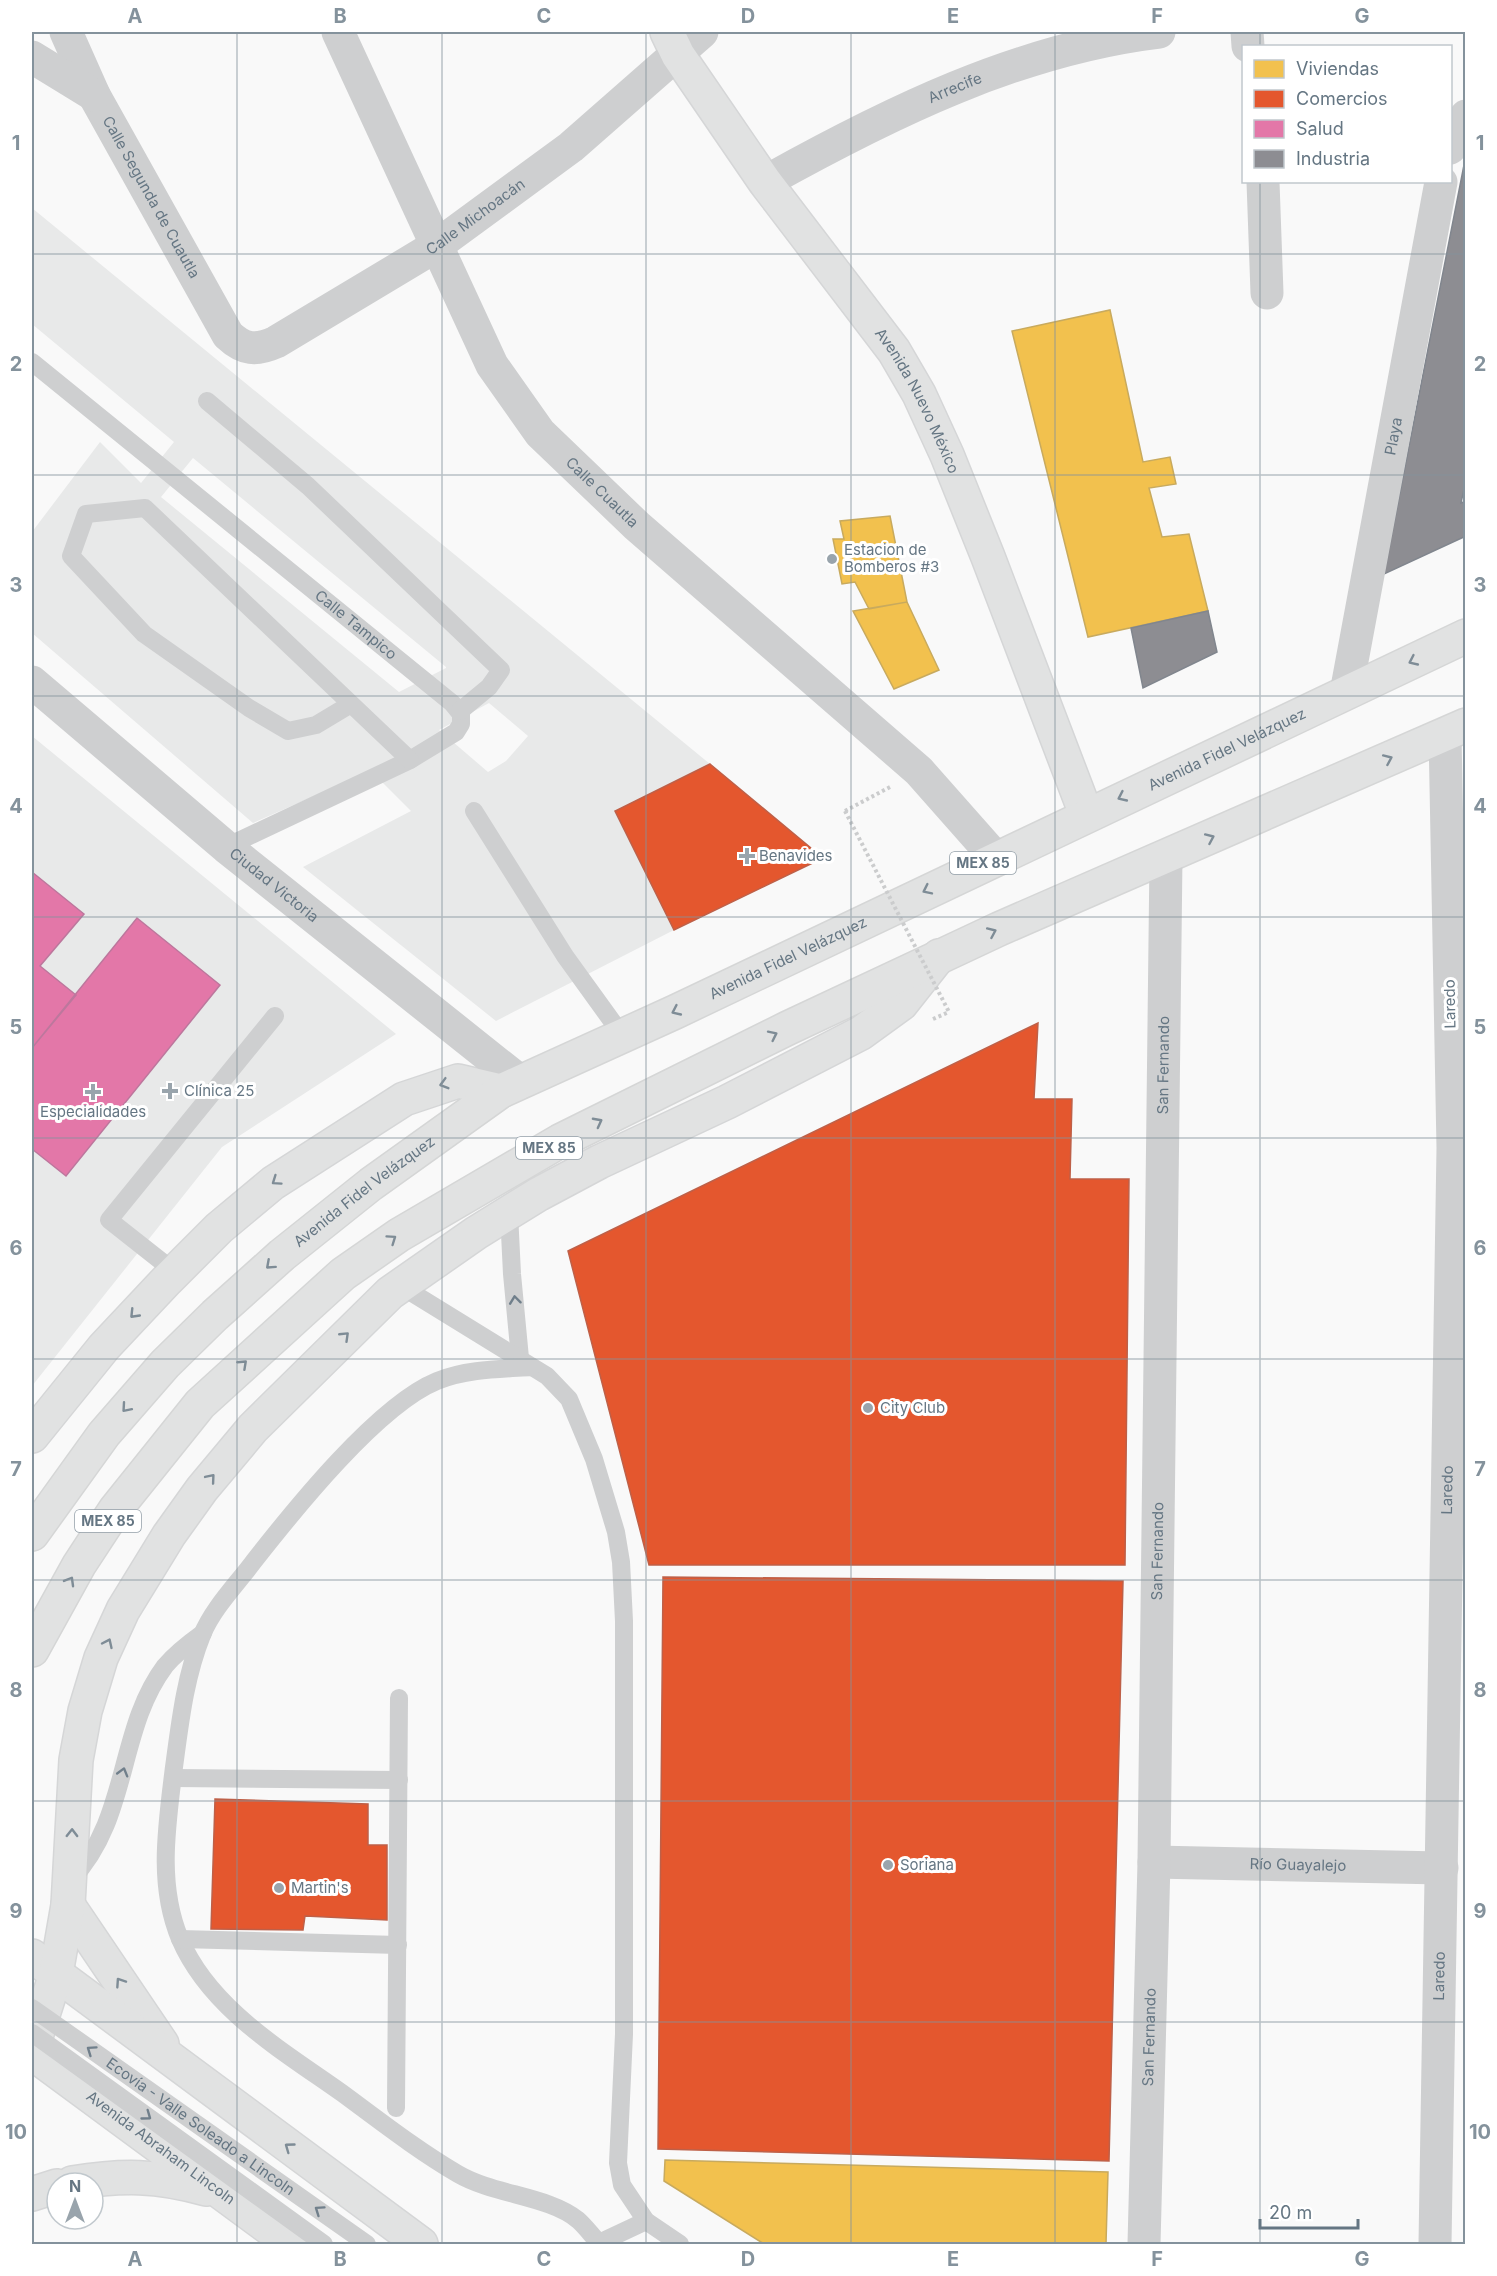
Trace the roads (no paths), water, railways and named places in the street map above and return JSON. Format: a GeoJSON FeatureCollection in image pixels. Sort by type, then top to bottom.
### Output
{"type":"FeatureCollection","features":[{"type":"Feature","properties":{"kind":"main road","name":"Avenida Nuevo México"},"geometry":{"type":"LineString","coordinates":[[672,43],[765,182],[894,351],[918,394],[984,547],[1086,814]]}},
{"type":"Feature","properties":{"kind":"main road","name":"Avenida Fidel Velázquez"},"geometry":{"type":"LineString","coordinates":[[32,1534],[104,1434],[165,1364],[282,1255],[371,1184],[511,1087],[1466,636]]}},
{"type":"Feature","properties":{"kind":"main road","name":"MEX 85"},"geometry":{"type":"LineString","coordinates":[[32,1650],[79,1565],[115,1510],[200,1404],[343,1274],[417,1224],[491,1180],[646,1097],[939,956],[1455,730]]}},
{"type":"Feature","properties":{"kind":"main road"},"geometry":{"type":"LineString","coordinates":[[32,2051],[44,1965],[70,1892],[76,1760],[85,1711],[101,1658],[123,1610],[169,1535],[202,1489],[246,1437],[326,1354],[401,1286],[509,1213],[599,1162],[727,1102],[861,1033],[901,1004],[939,956]]}},
{"type":"Feature","properties":{"kind":"main road"},"geometry":{"type":"LineString","coordinates":[[32,1436],[104,1347],[175,1272],[219,1228],[273,1183],[404,1100],[458,1081],[511,1087]]}},
{"type":"Feature","properties":{"kind":"main road"},"geometry":{"type":"LineString","coordinates":[[70,1892],[177,2065]]}},
{"type":"Feature","properties":{"kind":"main road"},"geometry":{"type":"LineString","coordinates":[[44,1965],[421,2244]]}},
{"type":"Feature","properties":{"kind":"main road","name":"Avenida Abraham Lincoln"},"geometry":{"type":"LineString","coordinates":[[32,2051],[291,2244]]}},
{"type":"Feature","properties":{"kind":"main road"},"geometry":{"type":"LineString","coordinates":[[105,2180],[140,2176],[170,2179],[225,2194]]}},
{"type":"Feature","properties":{"kind":"main road"},"geometry":{"type":"LineString","coordinates":[[368,2244],[372,2225],[369,2206]]}},
{"type":"Feature","properties":{"kind":"street","name":"Calle Segunda de Cuautla"},"geometry":{"type":"LineString","coordinates":[[66,32],[94,95],[228,334],[239,345],[252,349]]}},
{"type":"Feature","properties":{"kind":"street","name":"Calle Cuautla"},"geometry":{"type":"LineString","coordinates":[[338,32],[492,365],[540,433],[637,526],[920,771],[995,857]]}},
{"type":"Feature","properties":{"kind":"street","name":"Calle Michoacán"},"geometry":{"type":"LineString","coordinates":[[252,349],[263,348],[276,342],[436,246],[571,147],[672,43],[702,32]]}},
{"type":"Feature","properties":{"kind":"street","name":"Arrecife"},"geometry":{"type":"LineString","coordinates":[[765,182],[853,133],[947,91],[1049,54],[1159,32]]}},
{"type":"Feature","properties":{"kind":"street"},"geometry":{"type":"LineString","coordinates":[[32,57],[94,95]]}},
{"type":"Feature","properties":{"kind":"street"},"geometry":{"type":"LineString","coordinates":[[1452,144],[1466,116]]}},
{"type":"Feature","properties":{"kind":"street"},"geometry":{"type":"LineString","coordinates":[[1263,183],[1267,292]]}},
{"type":"Feature","properties":{"kind":"street","name":"Playa"},"geometry":{"type":"LineString","coordinates":[[1346,693],[1441,183]]}},
{"type":"Feature","properties":{"kind":"street","name":"Ciudad Victoria"},"geometry":{"type":"LineString","coordinates":[[32,682],[511,1087]]}},
{"type":"Feature","properties":{"kind":"street","name":"Laredo"},"geometry":{"type":"LineString","coordinates":[[1435,2244],[1453,1972],[1442,1868],[1455,1687],[1460,1148],[1455,730]]}},
{"type":"Feature","properties":{"kind":"street","name":"San Fernando"},"geometry":{"type":"LineString","coordinates":[[1144,2244],[1154,1862],[1166,857]]}},
{"type":"Feature","properties":{"kind":"street","name":"Río Guayalejo"},"geometry":{"type":"LineString","coordinates":[[1154,1862],[1442,1868]]}},
{"type":"Feature","properties":{"kind":"lane","name":"Calle Tampico"},"geometry":{"type":"LineString","coordinates":[[32,362],[460,711]]}},
{"type":"Feature","properties":{"kind":"lane"},"geometry":{"type":"LineString","coordinates":[[207,401],[308,486],[501,670],[489,687],[460,711],[462,719],[456,732],[410,760],[225,847]]}},
{"type":"Feature","properties":{"kind":"lane"},"geometry":{"type":"LineString","coordinates":[[351,704],[316,725],[288,731],[249,708],[144,634],[71,556],[86,514],[145,508],[410,760]]}},
{"type":"Feature","properties":{"kind":"lane"},"geometry":{"type":"LineString","coordinates":[[474,811],[565,956],[621,1035]]}},
{"type":"Feature","properties":{"kind":"lane"},"geometry":{"type":"LineString","coordinates":[[175,1272],[110,1220],[275,1016]]}},
{"type":"Feature","properties":{"kind":"lane"},"geometry":{"type":"LineString","coordinates":[[509,1213],[512,1274],[526,1362]]}},
{"type":"Feature","properties":{"kind":"lane"},"geometry":{"type":"LineString","coordinates":[[401,1286],[526,1362],[562,1388],[577,1414],[616,1532],[621,1562],[624,1621],[625,1948],[618,2163],[622,2185],[646,2221],[680,2244]]}},
{"type":"Feature","properties":{"kind":"lane"},"geometry":{"type":"LineString","coordinates":[[70,1892],[105,1832],[151,1689],[179,1650],[203,1633],[284,1523],[359,1441],[392,1410],[436,1381],[526,1362]]}},
{"type":"Feature","properties":{"kind":"lane"},"geometry":{"type":"LineString","coordinates":[[203,1633],[184,1698],[166,1823],[165,1864],[168,1898],[180,1939],[200,1974],[225,2004],[278,2048],[408,2142],[462,2176],[494,2191],[562,2210],[578,2220],[599,2244],[646,2221]]}},
{"type":"Feature","properties":{"kind":"lane"},"geometry":{"type":"LineString","coordinates":[[396,2108],[399,1698]]}},
{"type":"Feature","properties":{"kind":"lane"},"geometry":{"type":"LineString","coordinates":[[173,1778],[399,1780]]}},
{"type":"Feature","properties":{"kind":"lane"},"geometry":{"type":"LineString","coordinates":[[180,1939],[398,1945]]}},
{"type":"Feature","properties":{"kind":"lane","name":"Ecovía - Valle Soleado a Lincoln"},"geometry":{"type":"LineString","coordinates":[[32,2008],[368,2244]]}},
{"type":"Feature","properties":{"kind":"lane"},"geometry":{"type":"LineString","coordinates":[[32,2033],[324,2244]]}},
{"type":"Feature","properties":{"kind":"place","name":"Estacion de Bomberos #3"},"geometry":{"type":"Point","coordinates":[832,559]}},
{"type":"Feature","properties":{"kind":"place","name":"Benavides"},"geometry":{"type":"Point","coordinates":[747,856]}},
{"type":"Feature","properties":{"kind":"place","name":"Clínica 25"},"geometry":{"type":"Point","coordinates":[170,1091]}},
{"type":"Feature","properties":{"kind":"place","name":"Especialidades"},"geometry":{"type":"Point","coordinates":[93,1092]}},
{"type":"Feature","properties":{"kind":"place","name":"City Club"},"geometry":{"type":"Point","coordinates":[868,1408]}},
{"type":"Feature","properties":{"kind":"place","name":"Soriana"},"geometry":{"type":"Point","coordinates":[888,1865]}},
{"type":"Feature","properties":{"kind":"place","name":"Martin's"},"geometry":{"type":"Point","coordinates":[279,1888]}}]}
